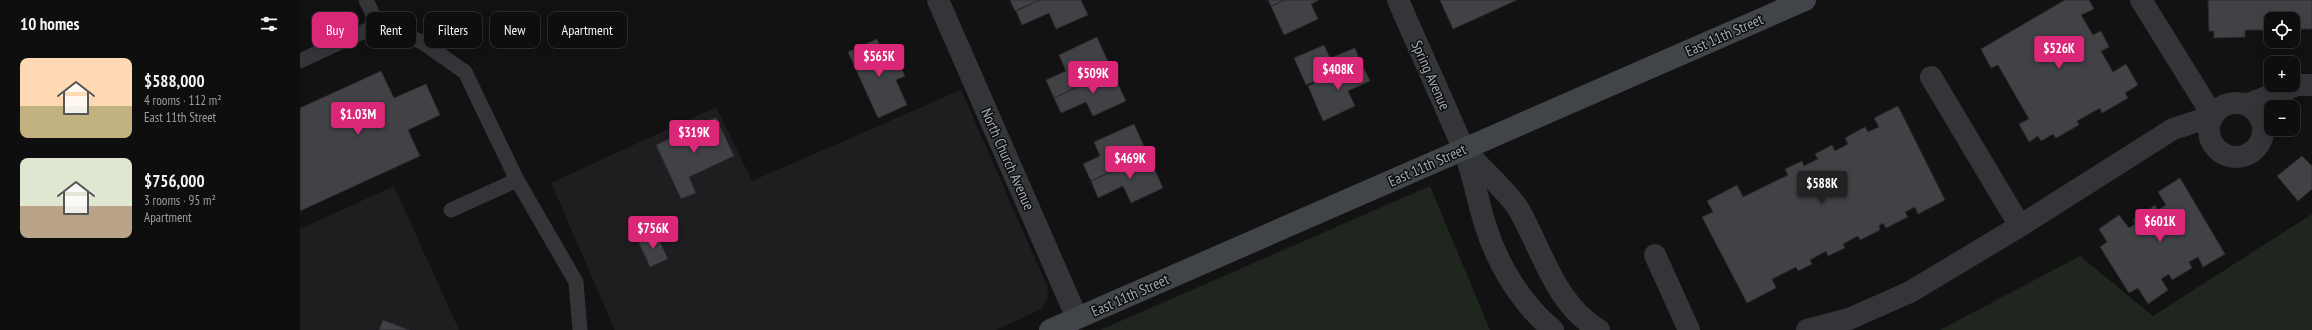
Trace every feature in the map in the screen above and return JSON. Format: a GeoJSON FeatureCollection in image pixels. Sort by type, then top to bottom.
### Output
{"type":"FeatureCollection","features":[{"type":"Feature","properties":{"kind":"main road","name":"East 11th Street"},"geometry":{"type":"LineString","coordinates":[[1050,330],[1805,0]]}},
{"type":"Feature","properties":{"kind":"street","name":"North Church Avenue"},"geometry":{"type":"LineString","coordinates":[[938,0],[1077,318]]}},
{"type":"Feature","properties":{"kind":"street","name":"Spring Avenue"},"geometry":{"type":"LineString","coordinates":[[1398,0],[1463,149]]}},
{"type":"Feature","properties":{"kind":"street"},"geometry":{"type":"LineString","coordinates":[[2141,0],[2213,116]]}},
{"type":"Feature","properties":{"kind":"street"},"geometry":{"type":"LineString","coordinates":[[1931,77],[2020,226]]}},
{"type":"Feature","properties":{"kind":"street"},"geometry":{"type":"LineString","coordinates":[[2246,105],[2297,85],[2312,85]]}},
{"type":"Feature","properties":{"kind":"street"},"geometry":{"type":"LineString","coordinates":[[2237,103],[2246,105],[2254,110],[2262,126],[2260,142],[2248,154],[2232,157],[2217,150],[2209,134],[2209,124],[2213,116],[2219,109],[2228,104],[2237,103]]}},
{"type":"Feature","properties":{"kind":"street"},"geometry":{"type":"LineString","coordinates":[[1807,330],[1849,320],[1910,292],[2020,226],[2173,129],[2213,116]]}},
{"type":"Feature","properties":{"kind":"street"},"geometry":{"type":"LineString","coordinates":[[1463,149],[1486,226],[1506,272],[1524,300],[1541,320],[1553,330]]}},
{"type":"Feature","properties":{"kind":"street"},"geometry":{"type":"LineString","coordinates":[[1463,149],[1518,208],[1558,288],[1570,307],[1587,323],[1599,330]]}},
{"type":"Feature","properties":{"kind":"street"},"geometry":{"type":"LineString","coordinates":[[1656,255],[1689,330]]}},
{"type":"Feature","properties":{"kind":"lane"},"geometry":{"type":"LineString","coordinates":[[366,0],[372,12]]}},
{"type":"Feature","properties":{"kind":"lane"},"geometry":{"type":"LineString","coordinates":[[300,61],[366,31]]}},
{"type":"Feature","properties":{"kind":"lane"},"geometry":{"type":"LineString","coordinates":[[416,40],[422,42],[465,72],[517,180],[576,282],[580,330]]}},
{"type":"Feature","properties":{"kind":"lane"},"geometry":{"type":"LineString","coordinates":[[451,210],[517,180]]}},
{"type":"Feature","properties":{"kind":"shaded area"},"geometry":{"type":"Polygon","coordinates":[[[961,90],[1048,288],[1047,299],[1042,309],[996,330],[615,330],[551,183],[716,107],[752,181],[961,90]]]}},
{"type":"Feature","properties":{"kind":"shaded area"},"geometry":{"type":"Polygon","coordinates":[[[394,186],[459,330],[300,330],[300,229],[394,186]]]}},
{"type":"Feature","properties":{"kind":"shaded area"},"geometry":{"type":"Polygon","coordinates":[[[1430,186],[1490,330],[1100,330],[1430,186]]]}},
{"type":"Feature","properties":{"kind":"shaded area"},"geometry":{"type":"Polygon","coordinates":[[[2312,214],[2312,330],[1940,330],[2080,256],[2153,316],[2312,214]]]}},
{"type":"Feature","properties":{"kind":"building"},"geometry":{"type":"Polygon","coordinates":[[[1010,0],[1040,0],[1015,11],[1010,0]]]}},
{"type":"Feature","properties":{"kind":"building"},"geometry":{"type":"Polygon","coordinates":[[[1040,0],[1081,0],[1088,15],[1056,29],[1049,13],[1022,25],[1016,11],[1040,0]]]}},
{"type":"Feature","properties":{"kind":"building"},"geometry":{"type":"Polygon","coordinates":[[[1268,0],[1285,0],[1271,6],[1268,0]]]}},
{"type":"Feature","properties":{"kind":"building"},"geometry":{"type":"Polygon","coordinates":[[[1285,0],[1319,0],[1311,4],[1318,19],[1284,35],[1271,6],[1285,0]]]}},
{"type":"Feature","properties":{"kind":"building"},"geometry":{"type":"Polygon","coordinates":[[[1440,0],[1517,0],[1453,29],[1440,0]]]}},
{"type":"Feature","properties":{"kind":"building"},"geometry":{"type":"Polygon","coordinates":[[[2065,0],[2089,0],[2094,9],[2081,15],[2093,35],[2101,31],[2109,47],[2101,51],[2113,72],[2126,64],[2138,85],[2125,93],[2128,98],[2102,113],[2100,108],[2077,121],[2079,125],[2056,138],[2053,134],[2041,141],[2038,136],[2029,142],[2019,124],[2029,119],[1998,65],[1991,68],[1981,49],[2065,0]]]}},
{"type":"Feature","properties":{"kind":"building"},"geometry":{"type":"Polygon","coordinates":[[[2208,0],[2312,0],[2312,29],[2300,29],[2300,12],[2264,12],[2264,30],[2245,30],[2245,37],[2214,38],[2214,31],[2209,31],[2208,0]]]}},
{"type":"Feature","properties":{"kind":"building"},"geometry":{"type":"Polygon","coordinates":[[[1097,37],[1112,71],[1054,98],[1046,80],[1066,71],[1059,55],[1097,37]]]}},
{"type":"Feature","properties":{"kind":"building"},"geometry":{"type":"Polygon","coordinates":[[[877,39],[890,67],[899,63],[905,76],[896,80],[907,105],[878,118],[848,52],[877,39]]]}},
{"type":"Feature","properties":{"kind":"building"},"geometry":{"type":"Polygon","coordinates":[[[1324,45],[1330,58],[1355,48],[1360,61],[1306,85],[1294,58],[1324,45]]]}},
{"type":"Feature","properties":{"kind":"building"},"geometry":{"type":"Polygon","coordinates":[[[1361,62],[1370,81],[1348,91],[1355,106],[1323,121],[1308,86],[1361,62]]]}},
{"type":"Feature","properties":{"kind":"building"},"geometry":{"type":"Polygon","coordinates":[[[381,71],[394,98],[426,84],[440,115],[408,130],[420,156],[300,211],[300,108],[381,71]]]}},
{"type":"Feature","properties":{"kind":"building"},"geometry":{"type":"Polygon","coordinates":[[[1112,71],[1126,101],[1093,116],[1086,102],[1061,113],[1054,98],[1112,71]]]}},
{"type":"Feature","properties":{"kind":"building"},"geometry":{"type":"Polygon","coordinates":[[[1898,106],[1945,200],[1918,214],[1915,207],[1905,212],[1908,217],[1886,228],[1883,223],[1879,226],[1880,230],[1860,240],[1858,236],[1843,244],[1845,248],[1828,256],[1826,251],[1810,260],[1812,264],[1798,271],[1796,267],[1772,279],[1776,288],[1747,303],[1702,217],[1713,212],[1707,201],[1737,185],[1743,197],[1788,175],[1785,169],[1802,161],[1804,166],[1818,159],[1815,154],[1832,145],[1835,151],[1848,144],[1845,138],[1865,127],[1868,132],[1879,127],[1874,118],[1898,106]]]}},
{"type":"Feature","properties":{"kind":"building"},"geometry":{"type":"Polygon","coordinates":[[[716,117],[734,156],[689,177],[696,193],[681,199],[656,145],[716,117]]]}},
{"type":"Feature","properties":{"kind":"building"},"geometry":{"type":"Polygon","coordinates":[[[1134,124],[1148,155],[1091,181],[1083,164],[1100,156],[1094,142],[1134,124]]]}},
{"type":"Feature","properties":{"kind":"building"},"geometry":{"type":"Polygon","coordinates":[[[1148,155],[1163,188],[1131,203],[1123,186],[1098,198],[1091,181],[1148,155]]]}},
{"type":"Feature","properties":{"kind":"building"},"geometry":{"type":"Polygon","coordinates":[[[2302,156],[2312,166],[2312,189],[2298,201],[2277,176],[2302,156]]]}},
{"type":"Feature","properties":{"kind":"building"},"geometry":{"type":"Polygon","coordinates":[[[2180,178],[2225,254],[2203,267],[2198,257],[2189,262],[2192,268],[2172,280],[2169,274],[2161,279],[2168,290],[2148,304],[2138,288],[2129,293],[2100,247],[2107,242],[2099,229],[2119,215],[2129,228],[2135,224],[2133,220],[2155,205],[2158,210],[2166,205],[2158,192],[2180,178]]]}},
{"type":"Feature","properties":{"kind":"building"},"geometry":{"type":"Polygon","coordinates":[[[656,233],[668,259],[650,267],[638,241],[656,233]]]}},
{"type":"Feature","properties":{"kind":"building"},"geometry":{"type":"Polygon","coordinates":[[[383,320],[409,330],[379,330],[383,320]]]}}]}
